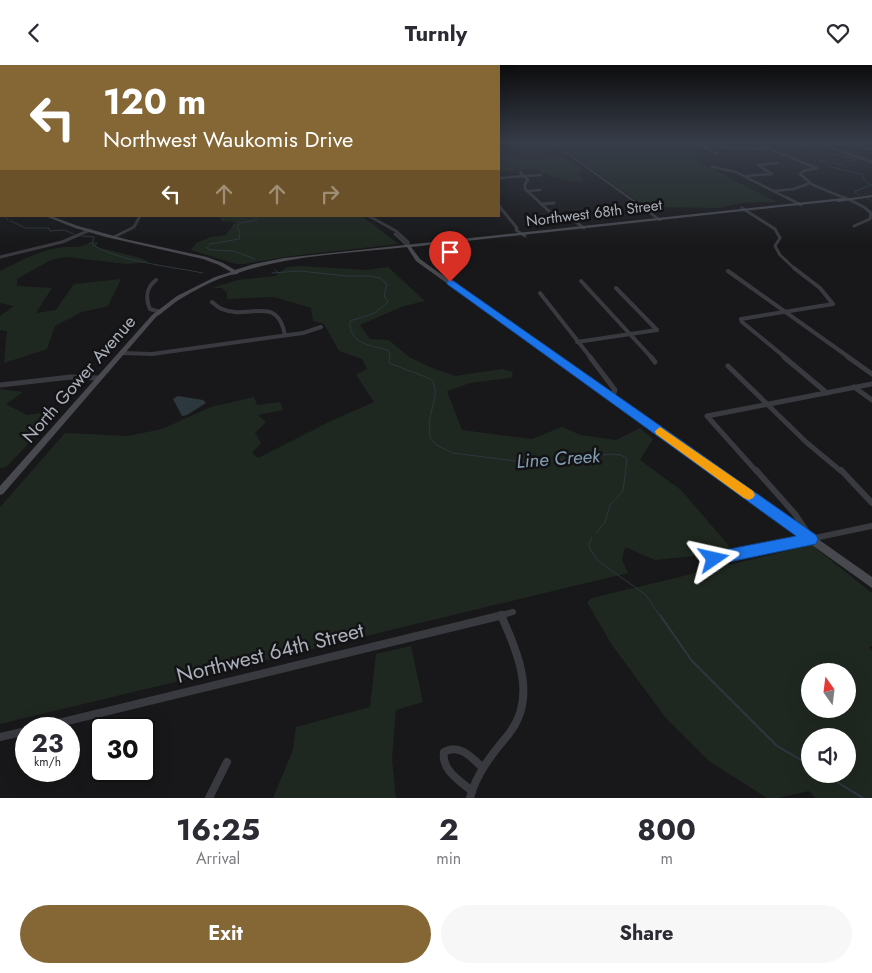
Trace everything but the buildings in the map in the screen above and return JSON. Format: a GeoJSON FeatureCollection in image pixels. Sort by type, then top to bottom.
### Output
{"type":"FeatureCollection","features":[{"type":"Feature","properties":{"kind":"main road","name":"Northwest 68th Street"},"geometry":{"type":"LineString","coordinates":[[409,247],[872,196]]}},
{"type":"Feature","properties":{"kind":"main road"},"geometry":{"type":"LineString","coordinates":[[50,217],[90,231],[205,257],[225,265],[238,267],[256,265]]}},
{"type":"Feature","properties":{"kind":"main road"},"geometry":{"type":"LineString","coordinates":[[172,251],[206,262],[233,274],[294,261],[409,247],[418,260],[429,268],[872,583]]}},
{"type":"Feature","properties":{"kind":"main road","name":"North Gower Avenue"},"geometry":{"type":"LineString","coordinates":[[0,492],[146,324],[161,311],[197,291],[256,265],[284,259],[409,247]]}},
{"type":"Feature","properties":{"kind":"main road"},"geometry":{"type":"LineString","coordinates":[[225,265],[233,274]]}},
{"type":"Feature","properties":{"kind":"street"},"geometry":{"type":"LineString","coordinates":[[526,177],[528,180],[524,187],[541,205],[551,213],[573,220],[583,227]]}},
{"type":"Feature","properties":{"kind":"street"},"geometry":{"type":"LineString","coordinates":[[600,177],[658,219]]}},
{"type":"Feature","properties":{"kind":"street"},"geometry":{"type":"LineString","coordinates":[[747,177],[799,204]]}},
{"type":"Feature","properties":{"kind":"street"},"geometry":{"type":"LineString","coordinates":[[802,177],[864,208],[872,216],[869,220],[854,226]]}},
{"type":"Feature","properties":{"kind":"street"},"geometry":{"type":"LineString","coordinates":[[775,191],[794,189],[811,183]]}},
{"type":"Feature","properties":{"kind":"street"},"geometry":{"type":"LineString","coordinates":[[528,191],[540,190]]}},
{"type":"Feature","properties":{"kind":"street"},"geometry":{"type":"LineString","coordinates":[[541,205],[554,203]]}},
{"type":"Feature","properties":{"kind":"street"},"geometry":{"type":"LineString","coordinates":[[500,207],[516,229],[523,235]]}},
{"type":"Feature","properties":{"kind":"street"},"geometry":{"type":"LineString","coordinates":[[744,209],[776,229],[780,238],[774,246],[780,255],[824,293],[833,304],[741,319],[744,325],[827,393]]}},
{"type":"Feature","properties":{"kind":"street"},"geometry":{"type":"LineString","coordinates":[[114,237],[134,227],[140,217]]}},
{"type":"Feature","properties":{"kind":"street"},"geometry":{"type":"LineString","coordinates":[[371,217],[391,230],[409,247]]}},
{"type":"Feature","properties":{"kind":"street"},"geometry":{"type":"LineString","coordinates":[[0,257],[62,242],[90,231]]}},
{"type":"Feature","properties":{"kind":"street"},"geometry":{"type":"LineString","coordinates":[[728,271],[788,312],[872,374]]}},
{"type":"Feature","properties":{"kind":"street"},"geometry":{"type":"LineString","coordinates":[[156,280],[150,284],[146,294],[150,309],[161,311]]}},
{"type":"Feature","properties":{"kind":"street"},"geometry":{"type":"LineString","coordinates":[[581,281],[655,362]]}},
{"type":"Feature","properties":{"kind":"street"},"geometry":{"type":"LineString","coordinates":[[578,342],[657,330],[616,288]]}},
{"type":"Feature","properties":{"kind":"street"},"geometry":{"type":"LineString","coordinates":[[540,293],[614,390],[612,397]]}},
{"type":"Feature","properties":{"kind":"street"},"geometry":{"type":"LineString","coordinates":[[212,302],[223,311],[237,313],[264,311],[276,313],[282,316],[285,335]]}},
{"type":"Feature","properties":{"kind":"street"},"geometry":{"type":"LineString","coordinates":[[122,353],[152,354],[285,335],[321,327]]}},
{"type":"Feature","properties":{"kind":"street"},"geometry":{"type":"LineString","coordinates":[[728,366],[806,443],[850,478],[872,503]]}},
{"type":"Feature","properties":{"kind":"street"},"geometry":{"type":"LineString","coordinates":[[0,385],[71,377],[98,379]]}},
{"type":"Feature","properties":{"kind":"street"},"geometry":{"type":"LineString","coordinates":[[812,539],[795,514],[707,416],[872,384]]}},
{"type":"Feature","properties":{"kind":"street"},"geometry":{"type":"LineString","coordinates":[[854,387],[872,400]]}},
{"type":"Feature","properties":{"kind":"street"},"geometry":{"type":"LineString","coordinates":[[714,559],[872,526]]}},
{"type":"Feature","properties":{"kind":"street","name":"Northwest 64th Street"},"geometry":{"type":"LineString","coordinates":[[80,718],[513,612]]}},
{"type":"Feature","properties":{"kind":"street"},"geometry":{"type":"LineString","coordinates":[[483,768],[460,748],[452,747],[444,751],[443,762],[446,768],[471,794],[483,768],[520,716],[524,693],[524,679],[518,656],[501,615]]}},
{"type":"Feature","properties":{"kind":"street"},"geometry":{"type":"LineString","coordinates":[[0,737],[15,734]]}},
{"type":"Feature","properties":{"kind":"street"},"geometry":{"type":"LineString","coordinates":[[208,798],[227,762]]}},
{"type":"Feature","properties":{"kind":"shaded area"},"geometry":{"type":"Polygon","coordinates":[[[554,177],[581,177],[585,182],[554,177]]]}},
{"type":"Feature","properties":{"kind":"shaded area"},"geometry":{"type":"Polygon","coordinates":[[[604,177],[729,177],[777,202],[742,203],[720,208],[655,207],[639,202],[604,177]]]}},
{"type":"Feature","properties":{"kind":"shaded area"},"geometry":{"type":"Polygon","coordinates":[[[219,217],[363,217],[399,244],[291,256],[243,264],[236,264],[191,250],[196,243],[211,237],[226,235],[235,222],[222,221],[219,217]]]}},
{"type":"Feature","properties":{"kind":"shaded area"},"geometry":{"type":"Polygon","coordinates":[[[90,242],[98,242],[96,247],[134,256],[149,262],[127,264],[67,257],[51,260],[17,279],[17,286],[52,288],[36,313],[56,310],[74,284],[121,279],[108,306],[82,312],[55,326],[47,349],[4,363],[7,331],[0,330],[0,316],[14,306],[0,303],[0,271],[30,256],[63,247],[81,246],[90,242]]]}},
{"type":"Feature","properties":{"kind":"shaded area"},"geometry":{"type":"Polygon","coordinates":[[[302,266],[366,270],[388,267],[425,301],[404,306],[360,325],[370,339],[389,340],[409,357],[455,376],[502,369],[513,372],[511,378],[470,383],[447,391],[462,430],[532,439],[562,427],[581,435],[616,440],[640,428],[653,439],[640,460],[681,490],[730,547],[713,554],[655,560],[625,547],[622,560],[628,573],[29,717],[15,717],[15,720],[0,724],[0,507],[65,433],[128,436],[162,429],[211,407],[254,397],[257,405],[280,402],[283,410],[258,415],[266,422],[255,433],[261,443],[252,453],[258,458],[333,420],[374,402],[356,375],[367,369],[362,359],[339,351],[324,324],[313,321],[311,308],[274,297],[227,299],[227,293],[222,288],[212,288],[238,280],[275,276],[287,267],[302,266]]]}},
{"type":"Feature","properties":{"kind":"shaded area"},"geometry":{"type":"Polygon","coordinates":[[[0,389],[23,392],[6,404],[27,415],[61,410],[6,467],[0,468],[0,389]]]}},
{"type":"Feature","properties":{"kind":"shaded area"},"geometry":{"type":"Polygon","coordinates":[[[178,396],[203,400],[206,403],[187,415],[182,416],[173,399],[178,396]]]}},
{"type":"Feature","properties":{"kind":"shaded area"},"geometry":{"type":"Polygon","coordinates":[[[812,545],[872,593],[872,646],[869,647],[872,651],[872,798],[815,798],[809,791],[778,798],[767,798],[709,761],[665,717],[612,645],[587,602],[592,598],[812,545]]]}},
{"type":"Feature","properties":{"kind":"shaded area"},"geometry":{"type":"Polygon","coordinates":[[[411,646],[423,702],[396,710],[392,759],[396,798],[273,798],[293,750],[296,727],[370,707],[376,654],[411,646]]]}},
{"type":"Feature","properties":{"kind":"waterway"},"geometry":{"type":"LineString","coordinates":[[859,195],[854,192],[871,185],[863,177]]}},
{"type":"Feature","properties":{"kind":"waterway"},"geometry":{"type":"LineString","coordinates":[[868,199],[872,202]]}},
{"type":"Feature","properties":{"kind":"waterway"},"geometry":{"type":"LineString","coordinates":[[5,217],[8,220]]}},
{"type":"Feature","properties":{"kind":"waterway","name":"Line Creek"},"geometry":{"type":"LineString","coordinates":[[255,259],[234,251],[210,250],[207,248],[210,244],[239,239],[240,233],[237,226],[240,223],[256,220],[256,217]]}},
{"type":"Feature","properties":{"kind":"waterway"},"geometry":{"type":"LineString","coordinates":[[11,221],[25,228],[49,228],[50,231],[64,230],[74,234]]}},
{"type":"Feature","properties":{"kind":"waterway"},"geometry":{"type":"LineString","coordinates":[[82,236],[94,237],[92,244],[115,255],[145,263],[203,273]]}},
{"type":"Feature","properties":{"kind":"waterway","name":"Line Creek"},"geometry":{"type":"LineString","coordinates":[[275,270],[278,273]]}},
{"type":"Feature","properties":{"kind":"waterway","name":"Line Creek"},"geometry":{"type":"LineString","coordinates":[[278,273],[300,271],[347,276],[370,276],[380,278],[387,284],[384,295],[388,302],[375,313],[350,321],[350,328],[357,339],[362,342],[388,350],[390,354],[389,363],[431,379],[435,388],[435,398],[430,418],[430,438],[436,445],[453,453],[531,463],[611,454],[621,455],[627,459],[623,491],[610,505],[605,522],[596,533]]}},
{"type":"Feature","properties":{"kind":"waterway","name":"Line Creek"},"geometry":{"type":"LineString","coordinates":[[272,273],[278,273]]}},
{"type":"Feature","properties":{"kind":"waterway","name":"Line Creek"},"geometry":{"type":"LineString","coordinates":[[592,537],[589,544],[590,549],[598,561],[646,595],[660,616]]}},
{"type":"Feature","properties":{"kind":"waterway","name":"Line Creek"},"geometry":{"type":"LineString","coordinates":[[660,615],[692,661],[777,746],[801,760]]}},
{"type":"Feature","properties":{"kind":"waterway","name":"Line Creek"},"geometry":{"type":"LineString","coordinates":[[839,783],[863,798]]}},
{"type":"Feature","properties":{"kind":"slow traffic"},"geometry":{"type":"LineString","coordinates":[[660,431],[749,495]]}},
{"type":"Feature","properties":{"kind":"route"},"geometry":{"type":"LineString","coordinates":[[450,282],[812,539],[714,559]]}}]}
